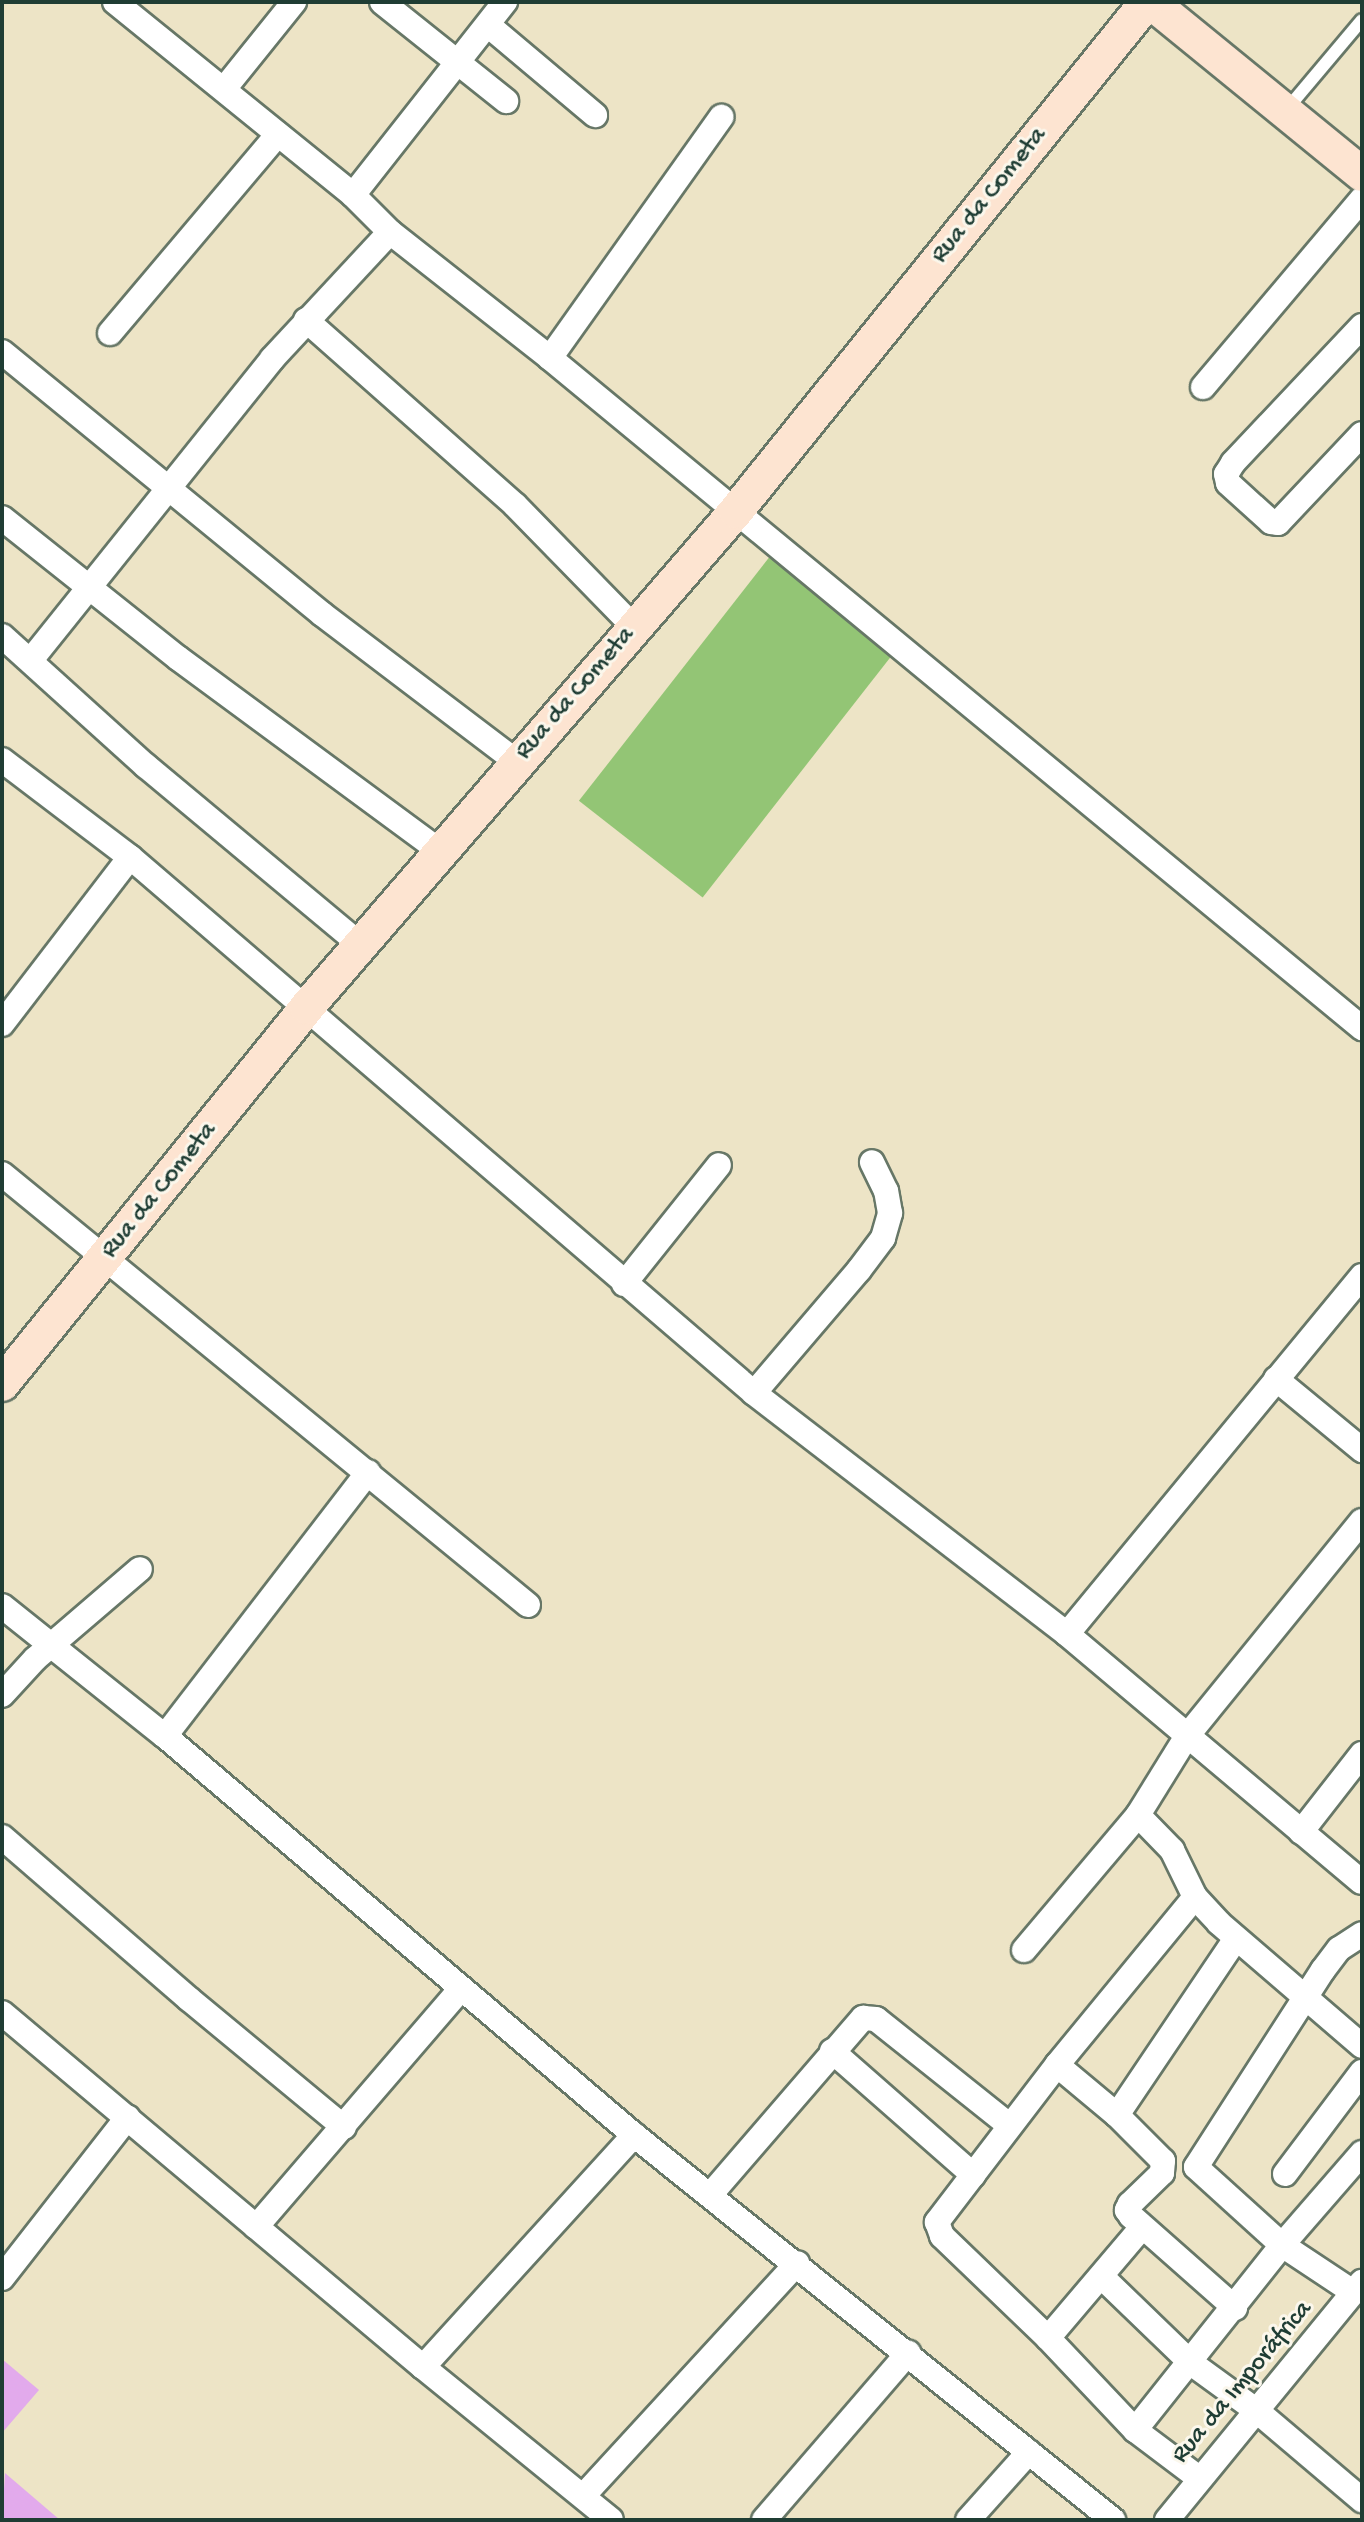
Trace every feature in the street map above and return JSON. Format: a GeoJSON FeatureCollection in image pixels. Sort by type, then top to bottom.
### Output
{"type":"FeatureCollection","features":[{"type":"Feature","properties":{"kind":"street"},"geometry":{"type":"LineString","coordinates":[[115,2],[353,195],[390,232],[550,358],[1362,1028]]}},
{"type":"Feature","properties":{"kind":"street"},"geometry":{"type":"LineString","coordinates":[[224,89],[294,2]]}},
{"type":"Feature","properties":{"kind":"street"},"geometry":{"type":"LineString","coordinates":[[382,2],[506,101]]}},
{"type":"Feature","properties":{"kind":"street"},"geometry":{"type":"LineString","coordinates":[[353,195],[505,2]]}},
{"type":"Feature","properties":{"kind":"street"},"geometry":{"type":"LineString","coordinates":[[1149,2],[1362,174]]}},
{"type":"Feature","properties":{"kind":"street","name":"Rua da Cometa"},"geometry":{"type":"LineString","coordinates":[[2,1384],[307,1007],[736,511],[1149,2]]}},
{"type":"Feature","properties":{"kind":"street"},"geometry":{"type":"LineString","coordinates":[[488,25],[595,115]]}},
{"type":"Feature","properties":{"kind":"street"},"geometry":{"type":"LineString","coordinates":[[550,358],[721,117]]}},
{"type":"Feature","properties":{"kind":"street"},"geometry":{"type":"LineString","coordinates":[[110,333],[278,134]]}},
{"type":"Feature","properties":{"kind":"street"},"geometry":{"type":"LineString","coordinates":[[1203,387],[1362,199]]}},
{"type":"Feature","properties":{"kind":"street"},"geometry":{"type":"LineString","coordinates":[[31,660],[306,320],[390,232]]}},
{"type":"Feature","properties":{"kind":"street"},"geometry":{"type":"LineString","coordinates":[[306,320],[515,505],[635,628]]}},
{"type":"Feature","properties":{"kind":"street"},"geometry":{"type":"LineString","coordinates":[[1362,326],[1233,463],[1226,474],[1228,483],[1271,522],[1278,523],[1362,434]]}},
{"type":"Feature","properties":{"kind":"street"},"geometry":{"type":"LineString","coordinates":[[2,352],[322,614],[517,762]]}},
{"type":"Feature","properties":{"kind":"street"},"geometry":{"type":"LineString","coordinates":[[2,518],[178,658],[440,851]]}},
{"type":"Feature","properties":{"kind":"street"},"geometry":{"type":"LineString","coordinates":[[2,636],[146,766],[361,945]]}},
{"type":"Feature","properties":{"kind":"street"},"geometry":{"type":"LineString","coordinates":[[2,760],[130,857],[754,1393],[1067,1634],[1362,1882]]}},
{"type":"Feature","properties":{"kind":"street"},"geometry":{"type":"LineString","coordinates":[[2,1024],[130,857]]}},
{"type":"Feature","properties":{"kind":"street"},"geometry":{"type":"LineString","coordinates":[[754,1393],[883,1238],[890,1213],[886,1191],[872,1162]]}},
{"type":"Feature","properties":{"kind":"street"},"geometry":{"type":"LineString","coordinates":[[624,1284],[719,1165]]}},
{"type":"Feature","properties":{"kind":"street"},"geometry":{"type":"LineString","coordinates":[[2,1174],[528,1605]]}},
{"type":"Feature","properties":{"kind":"street"},"geometry":{"type":"LineString","coordinates":[[1067,1634],[1362,1276]]}},
{"type":"Feature","properties":{"kind":"street"},"geometry":{"type":"LineString","coordinates":[[1276,1379],[1362,1450]]}},
{"type":"Feature","properties":{"kind":"street"},"geometry":{"type":"LineString","coordinates":[[165,1736],[368,1472]]}},
{"type":"Feature","properties":{"kind":"street"},"geometry":{"type":"LineString","coordinates":[[1024,1950],[1138,1815],[1187,1736],[1362,1521]]}},
{"type":"Feature","properties":{"kind":"street"},"geometry":{"type":"LineString","coordinates":[[2,1695],[52,1645],[140,1569]]}},
{"type":"Feature","properties":{"kind":"street"},"geometry":{"type":"LineString","coordinates":[[2,1606],[165,1736],[634,2135],[1113,2520]]}},
{"type":"Feature","properties":{"kind":"street"},"geometry":{"type":"LineString","coordinates":[[1301,1832],[1362,1754]]}},
{"type":"Feature","properties":{"kind":"street"},"geometry":{"type":"LineString","coordinates":[[1138,1815],[1172,1850],[1195,1897],[1235,1940],[1362,2046]]}},
{"type":"Feature","properties":{"kind":"street"},"geometry":{"type":"LineString","coordinates":[[2,1837],[189,1999],[344,2127]]}},
{"type":"Feature","properties":{"kind":"street"},"geometry":{"type":"LineString","coordinates":[[1195,1897],[1057,2065],[937,2222],[937,2229],[1048,2338],[1135,2430],[1199,2478]]}},
{"type":"Feature","properties":{"kind":"street"},"geometry":{"type":"LineString","coordinates":[[1358,2287],[1282,2245],[1196,2167],[1339,1949],[1362,1934]]}},
{"type":"Feature","properties":{"kind":"street"},"geometry":{"type":"LineString","coordinates":[[1117,2115],[1235,1940]]}},
{"type":"Feature","properties":{"kind":"street"},"geometry":{"type":"LineString","coordinates":[[256,2227],[461,1989]]}},
{"type":"Feature","properties":{"kind":"street"},"geometry":{"type":"LineString","coordinates":[[2,2013],[423,2367],[611,2520]]}},
{"type":"Feature","properties":{"kind":"street"},"geometry":{"type":"LineString","coordinates":[[711,2194],[863,2018],[876,2019],[1010,2126]]}},
{"type":"Feature","properties":{"kind":"street"},"geometry":{"type":"LineString","coordinates":[[832,2051],[973,2175]]}},
{"type":"Feature","properties":{"kind":"street"},"geometry":{"type":"LineString","coordinates":[[1057,2065],[1117,2115],[1163,2161],[1162,2173],[1127,2210],[1142,2227],[1235,2308]]}},
{"type":"Feature","properties":{"kind":"street"},"geometry":{"type":"LineString","coordinates":[[1285,2174],[1362,2072]]}},
{"type":"Feature","properties":{"kind":"street"},"geometry":{"type":"LineString","coordinates":[[2,2278],[128,2117]]}},
{"type":"Feature","properties":{"kind":"street"},"geometry":{"type":"LineString","coordinates":[[423,2367],[634,2135]]}},
{"type":"Feature","properties":{"kind":"street"},"geometry":{"type":"LineString","coordinates":[[1135,2430],[1282,2245],[1362,2153]]}},
{"type":"Feature","properties":{"kind":"street"},"geometry":{"type":"LineString","coordinates":[[1048,2338],[1142,2227]]}},
{"type":"Feature","properties":{"kind":"street"},"geometry":{"type":"LineString","coordinates":[[584,2495],[797,2263]]}},
{"type":"Feature","properties":{"kind":"street"},"geometry":{"type":"LineString","coordinates":[[1102,2277],[1191,2363],[1257,2411],[1362,2500]]}},
{"type":"Feature","properties":{"kind":"street","name":"Rua da Imporáfrica"},"geometry":{"type":"LineString","coordinates":[[1167,2520],[1358,2287]]}},
{"type":"Feature","properties":{"kind":"street"},"geometry":{"type":"LineString","coordinates":[[764,2520],[908,2353]]}},
{"type":"Feature","properties":{"kind":"street"},"geometry":{"type":"LineString","coordinates":[[968,2520],[1029,2452]]}},
{"type":"Feature","properties":{"kind":"lane"},"geometry":{"type":"LineString","coordinates":[[1285,111],[1362,20]]}},
{"type":"Feature","properties":{"kind":"green space"},"geometry":{"type":"Polygon","coordinates":[[[771,555],[895,652],[703,898],[579,801],[771,555]]]}},
{"type":"Feature","properties":{"kind":"building"},"geometry":{"type":"Polygon","coordinates":[[[2,2359],[39,2390],[2,2433],[2,2359]]]}},
{"type":"Feature","properties":{"kind":"building"},"geometry":{"type":"Polygon","coordinates":[[[5,2473],[60,2520],[2,2520],[5,2473]]]}}]}
